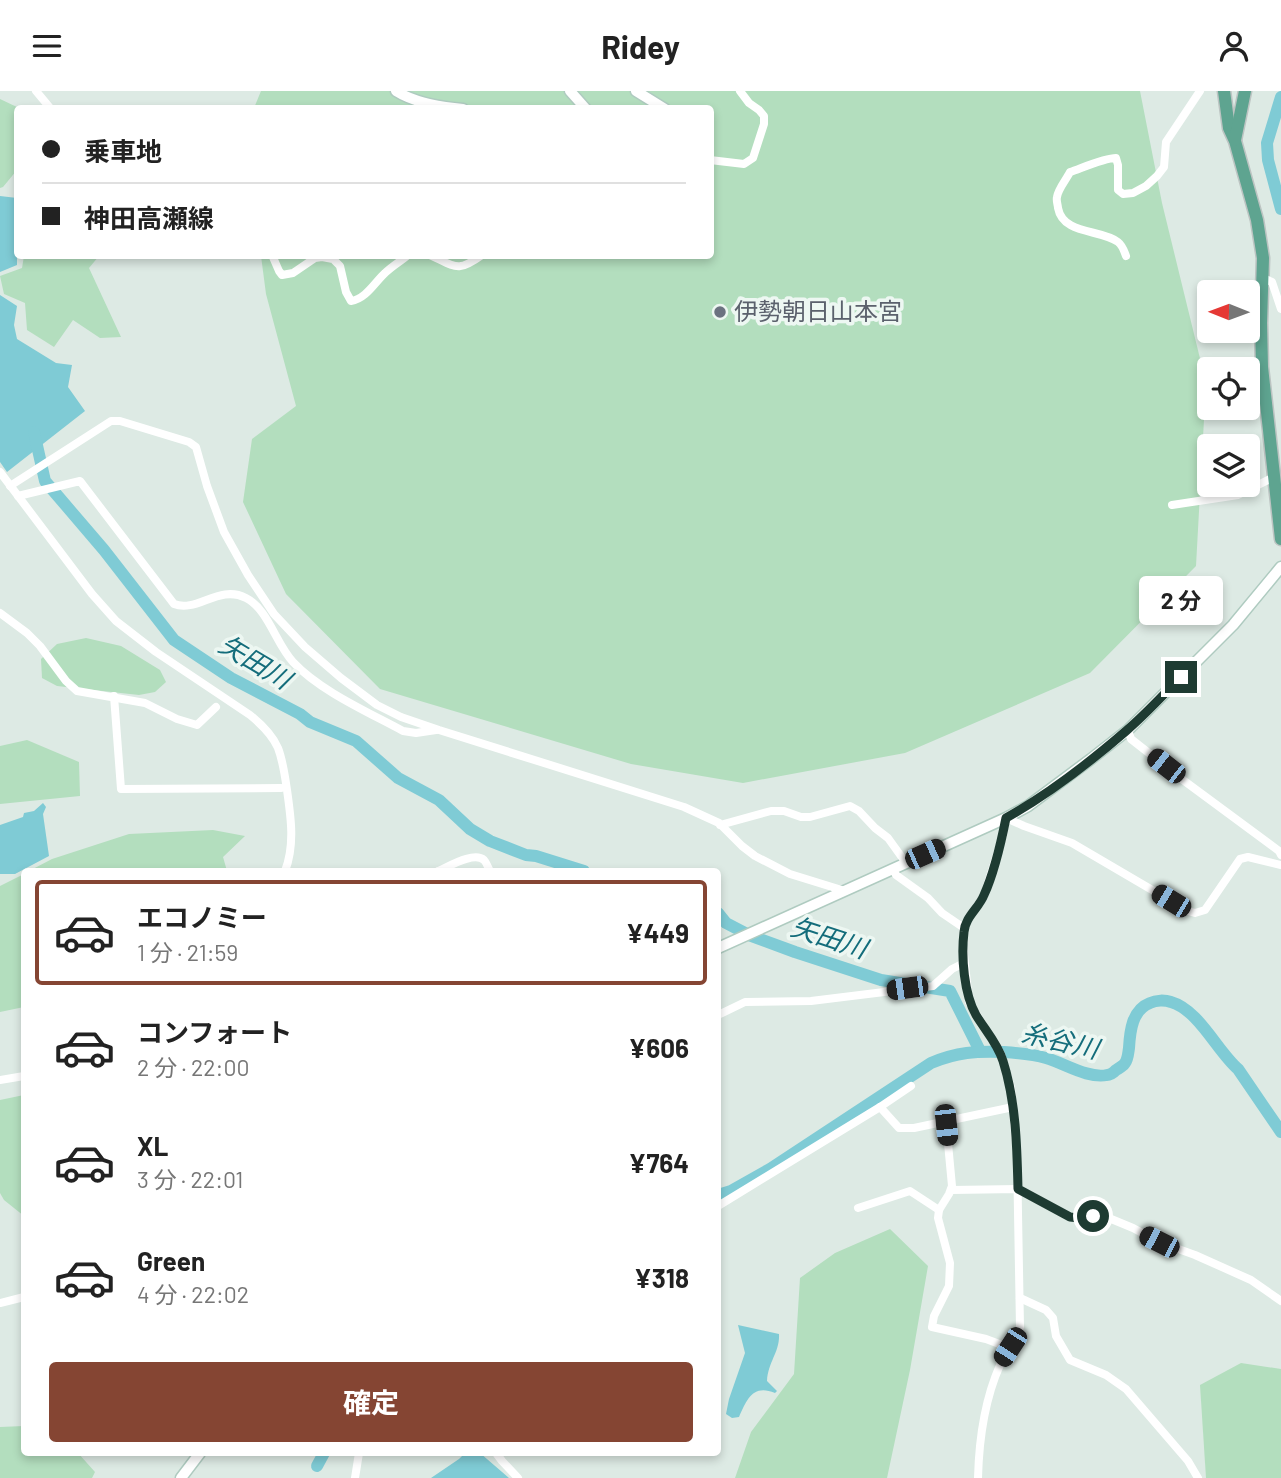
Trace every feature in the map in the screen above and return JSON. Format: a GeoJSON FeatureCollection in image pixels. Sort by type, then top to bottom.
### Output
{"type":"FeatureCollection","features":[{"type":"Feature","properties":{"kind":"main road"},"geometry":{"type":"LineString","coordinates":[[396,91],[436,105]]}},
{"type":"Feature","properties":{"kind":"main road"},"geometry":{"type":"LineString","coordinates":[[570,91],[582,105]]}},
{"type":"Feature","properties":{"kind":"main road"},"geometry":{"type":"LineString","coordinates":[[636,91],[659,105]]}},
{"type":"Feature","properties":{"kind":"main road"},"geometry":{"type":"LineString","coordinates":[[1224,91],[1230,128],[1264,258],[1261,342],[1281,539]]}},
{"type":"Feature","properties":{"kind":"main road"},"geometry":{"type":"LineString","coordinates":[[1235,141],[1245,91]]}},
{"type":"Feature","properties":{"kind":"main road"},"geometry":{"type":"LineString","coordinates":[[1226,110],[1241,111]]}},
{"type":"Feature","properties":{"kind":"main road"},"geometry":{"type":"LineString","coordinates":[[721,947],[1028,806],[1128,730],[1233,625],[1281,567]]}},
{"type":"Feature","properties":{"kind":"main road"},"geometry":{"type":"LineString","coordinates":[[181,1478],[198,1456]]}},
{"type":"Feature","properties":{"kind":"street"},"geometry":{"type":"LineString","coordinates":[[36,91],[48,105]]}},
{"type":"Feature","properties":{"kind":"street"},"geometry":{"type":"LineString","coordinates":[[714,160],[744,164],[752,158],[764,124],[764,116],[740,91]]}},
{"type":"Feature","properties":{"kind":"street"},"geometry":{"type":"LineString","coordinates":[[1126,256],[1121,245],[1115,240],[1067,223],[1059,213],[1057,197],[1070,173],[1107,158],[1116,158],[1118,190],[1123,194],[1133,193],[1146,186],[1164,167],[1166,142],[1200,91]]}},
{"type":"Feature","properties":{"kind":"street"},"geometry":{"type":"LineString","coordinates":[[274,259],[282,275],[293,273],[314,259]]}},
{"type":"Feature","properties":{"kind":"street"},"geometry":{"type":"LineString","coordinates":[[333,259],[340,266],[351,301],[357,300],[403,259]]}},
{"type":"Feature","properties":{"kind":"street"},"geometry":{"type":"LineString","coordinates":[[439,259],[457,267],[468,265],[476,259]]}},
{"type":"Feature","properties":{"kind":"street"},"geometry":{"type":"LineString","coordinates":[[1263,278],[1272,282],[1281,309]]}},
{"type":"Feature","properties":{"kind":"street"},"geometry":{"type":"LineString","coordinates":[[10,486],[111,421],[120,421],[189,442],[196,447],[207,486],[225,532],[248,575],[274,614],[305,647],[377,705],[401,717],[439,730],[684,807],[720,825],[755,856],[790,874],[845,891]]}},
{"type":"Feature","properties":{"kind":"street"},"geometry":{"type":"LineString","coordinates":[[0,472],[10,486],[22,495],[92,594],[116,621],[156,652],[250,715],[271,735],[282,762],[291,815],[291,851],[286,868]]}},
{"type":"Feature","properties":{"kind":"street"},"geometry":{"type":"LineString","coordinates":[[1172,505],[1238,495],[1274,477]]}},
{"type":"Feature","properties":{"kind":"street"},"geometry":{"type":"LineString","coordinates":[[22,495],[80,481],[174,604],[182,607],[222,594],[236,594],[248,599],[259,608],[283,650],[295,664],[327,689],[402,731],[416,733],[439,730]]}},
{"type":"Feature","properties":{"kind":"street"},"geometry":{"type":"LineString","coordinates":[[0,614],[33,640],[77,691],[145,702],[177,719],[197,725],[216,707]]}},
{"type":"Feature","properties":{"kind":"street"},"geometry":{"type":"LineString","coordinates":[[114,696],[121,789],[281,788]]}},
{"type":"Feature","properties":{"kind":"street"},"geometry":{"type":"LineString","coordinates":[[1128,730],[1131,739],[1281,855]]}},
{"type":"Feature","properties":{"kind":"street"},"geometry":{"type":"LineString","coordinates":[[720,825],[771,811],[810,817],[850,806],[888,838],[906,863]]}},
{"type":"Feature","properties":{"kind":"street"},"geometry":{"type":"LineString","coordinates":[[978,1478],[979,1445],[986,1404],[1001,1361],[1018,1336],[1020,1327],[1018,1189],[1011,1089],[1003,1058],[970,1002],[964,963],[964,928],[984,896],[1006,818],[1072,843],[1195,913],[1205,910],[1240,859],[1248,857],[1281,865]]}},
{"type":"Feature","properties":{"kind":"street"},"geometry":{"type":"LineString","coordinates":[[445,868],[465,859],[479,858],[484,860],[488,868]]}},
{"type":"Feature","properties":{"kind":"street"},"geometry":{"type":"LineString","coordinates":[[892,869],[942,913],[964,928]]}},
{"type":"Feature","properties":{"kind":"street"},"geometry":{"type":"LineString","coordinates":[[721,1014],[745,1002],[811,1001],[933,986],[952,969],[964,963]]}},
{"type":"Feature","properties":{"kind":"street"},"geometry":{"type":"LineString","coordinates":[[0,1080],[21,1076]]}},
{"type":"Feature","properties":{"kind":"street"},"geometry":{"type":"LineString","coordinates":[[721,1204],[911,1086]]}},
{"type":"Feature","properties":{"kind":"street"},"geometry":{"type":"LineString","coordinates":[[880,1107],[899,1128],[914,1128],[1013,1107]]}},
{"type":"Feature","properties":{"kind":"street"},"geometry":{"type":"LineString","coordinates":[[946,1122],[952,1185],[939,1210],[938,1218],[950,1263],[949,1286],[934,1316],[932,1327],[1010,1347]]}},
{"type":"Feature","properties":{"kind":"street"},"geometry":{"type":"LineString","coordinates":[[951,1190],[1018,1189],[1070,1217],[1104,1216],[1251,1280],[1281,1301]]}},
{"type":"Feature","properties":{"kind":"street"},"geometry":{"type":"LineString","coordinates":[[858,1208],[910,1191],[939,1210]]}},
{"type":"Feature","properties":{"kind":"street"},"geometry":{"type":"LineString","coordinates":[[0,1303],[21,1298]]}},
{"type":"Feature","properties":{"kind":"street"},"geometry":{"type":"LineString","coordinates":[[1020,1298],[1046,1310],[1053,1318],[1056,1336],[1070,1360],[1106,1375],[1126,1389],[1188,1461],[1198,1478]]}},
{"type":"Feature","properties":{"kind":"street"},"geometry":{"type":"LineString","coordinates":[[355,1478],[359,1456]]}},
{"type":"Feature","properties":{"kind":"street"},"geometry":{"type":"LineString","coordinates":[[499,1456],[518,1478]]}},
{"type":"Feature","properties":{"kind":"green space"},"geometry":{"type":"Polygon","coordinates":[[[261,91],[1140,91],[1162,203],[1200,357],[1197,357],[1197,420],[1204,420],[1203,434],[1197,434],[1197,497],[1200,497],[1196,566],[1090,673],[905,753],[743,783],[631,764],[380,689],[286,594],[243,502],[252,439],[296,406],[266,294],[261,259],[714,259],[714,105],[255,105],[261,91]]]}},
{"type":"Feature","properties":{"kind":"green space"},"geometry":{"type":"Polygon","coordinates":[[[0,99],[14,106],[14,174],[0,188],[0,99]]]}},
{"type":"Feature","properties":{"kind":"green space"},"geometry":{"type":"Polygon","coordinates":[[[24,259],[96,259],[89,268],[121,337],[100,338],[73,320],[54,347],[27,330],[25,303],[4,294],[0,276],[22,268],[24,259]]]}},
{"type":"Feature","properties":{"kind":"green space"},"geometry":{"type":"Polygon","coordinates":[[[86,638],[121,646],[160,670],[166,682],[155,692],[139,695],[57,686],[42,678],[41,659],[57,644],[86,638]]]}},
{"type":"Feature","properties":{"kind":"green space"},"geometry":{"type":"Polygon","coordinates":[[[27,740],[79,762],[80,796],[0,804],[0,746],[27,740]]]}},
{"type":"Feature","properties":{"kind":"green space"},"geometry":{"type":"Polygon","coordinates":[[[213,830],[245,836],[223,857],[226,868],[35,868],[52,859],[129,834],[213,830]]]}},
{"type":"Feature","properties":{"kind":"green space"},"geometry":{"type":"Polygon","coordinates":[[[21,876],[21,1008],[0,1012],[0,886],[21,876]]]}},
{"type":"Feature","properties":{"kind":"green space"},"geometry":{"type":"Polygon","coordinates":[[[21,1096],[21,1214],[4,1200],[0,1193],[0,1100],[21,1096]]]}},
{"type":"Feature","properties":{"kind":"green space"},"geometry":{"type":"Polygon","coordinates":[[[890,1229],[928,1266],[887,1478],[735,1478],[751,1432],[794,1374],[800,1278],[835,1253],[890,1229]]]}},
{"type":"Feature","properties":{"kind":"green space"},"geometry":{"type":"Polygon","coordinates":[[[1241,1363],[1281,1369],[1281,1478],[1206,1478],[1200,1385],[1241,1363]]]}},
{"type":"Feature","properties":{"kind":"green space"},"geometry":{"type":"Polygon","coordinates":[[[21,1426],[21,1456],[81,1456],[95,1472],[92,1478],[0,1478],[0,1427],[21,1426]]]}},
{"type":"Feature","properties":{"kind":"water"},"geometry":{"type":"Polygon","coordinates":[[[0,196],[14,198],[14,259],[17,259],[17,265],[0,272],[0,196]]]}},
{"type":"Feature","properties":{"kind":"water"},"geometry":{"type":"Polygon","coordinates":[[[0,295],[17,306],[14,325],[17,339],[56,363],[72,365],[68,387],[85,411],[7,472],[0,462],[0,295]]]}},
{"type":"Feature","properties":{"kind":"water"},"geometry":{"type":"Polygon","coordinates":[[[43,803],[46,807],[43,814],[49,856],[26,868],[21,868],[15,874],[0,874],[0,825],[34,811],[43,803]]]}},
{"type":"Feature","properties":{"kind":"water"},"geometry":{"type":"Polygon","coordinates":[[[738,1325],[779,1334],[767,1381],[777,1391],[756,1392],[748,1399],[739,1417],[732,1418],[726,1414],[729,1399],[745,1353],[738,1325]]]}},
{"type":"Feature","properties":{"kind":"water"},"geometry":{"type":"Polygon","coordinates":[[[462,1456],[483,1456],[509,1478],[431,1478],[462,1456]]]}},
{"type":"Feature","properties":{"kind":"waterway"},"geometry":{"type":"LineString","coordinates":[[1281,97],[1267,143],[1268,160],[1281,209]]}},
{"type":"Feature","properties":{"kind":"waterway","name":"矢田川"},"geometry":{"type":"LineString","coordinates":[[34,432],[45,481],[104,550],[174,640],[231,678],[300,714],[310,722],[356,741],[398,778],[439,800],[470,829],[490,841],[526,855],[574,868]]}},
{"type":"Feature","properties":{"kind":"waterway","name":"矢田川"},"geometry":{"type":"LineString","coordinates":[[721,917],[726,923],[749,935],[881,980],[950,991],[980,1051]]}},
{"type":"Feature","properties":{"kind":"waterway","name":"糸谷川"},"geometry":{"type":"LineString","coordinates":[[721,1194],[770,1169],[931,1063],[949,1056],[975,1052],[1020,1053],[1046,1058],[1092,1075],[1109,1075],[1127,1060],[1131,1028],[1139,1011],[1158,1001],[1169,1001],[1181,1006],[1199,1022],[1238,1069],[1281,1132]]}},
{"type":"Feature","properties":{"kind":"waterway","name":"糸谷川"},"geometry":{"type":"LineString","coordinates":[[317,1466],[322,1456]]}},
{"type":"Feature","properties":{"kind":"place","name":"伊勢朝日山本宮"},"geometry":{"type":"Point","coordinates":[720,312]}},
{"type":"Feature","properties":{"kind":"route"},"geometry":{"type":"LineString","coordinates":[[1093,1216],[1070,1217],[1018,1189],[1011,1089],[1003,1058],[970,1002],[963,945],[964,928],[984,896],[1006,818],[1028,806],[1128,730],[1181,677]]}}]}
